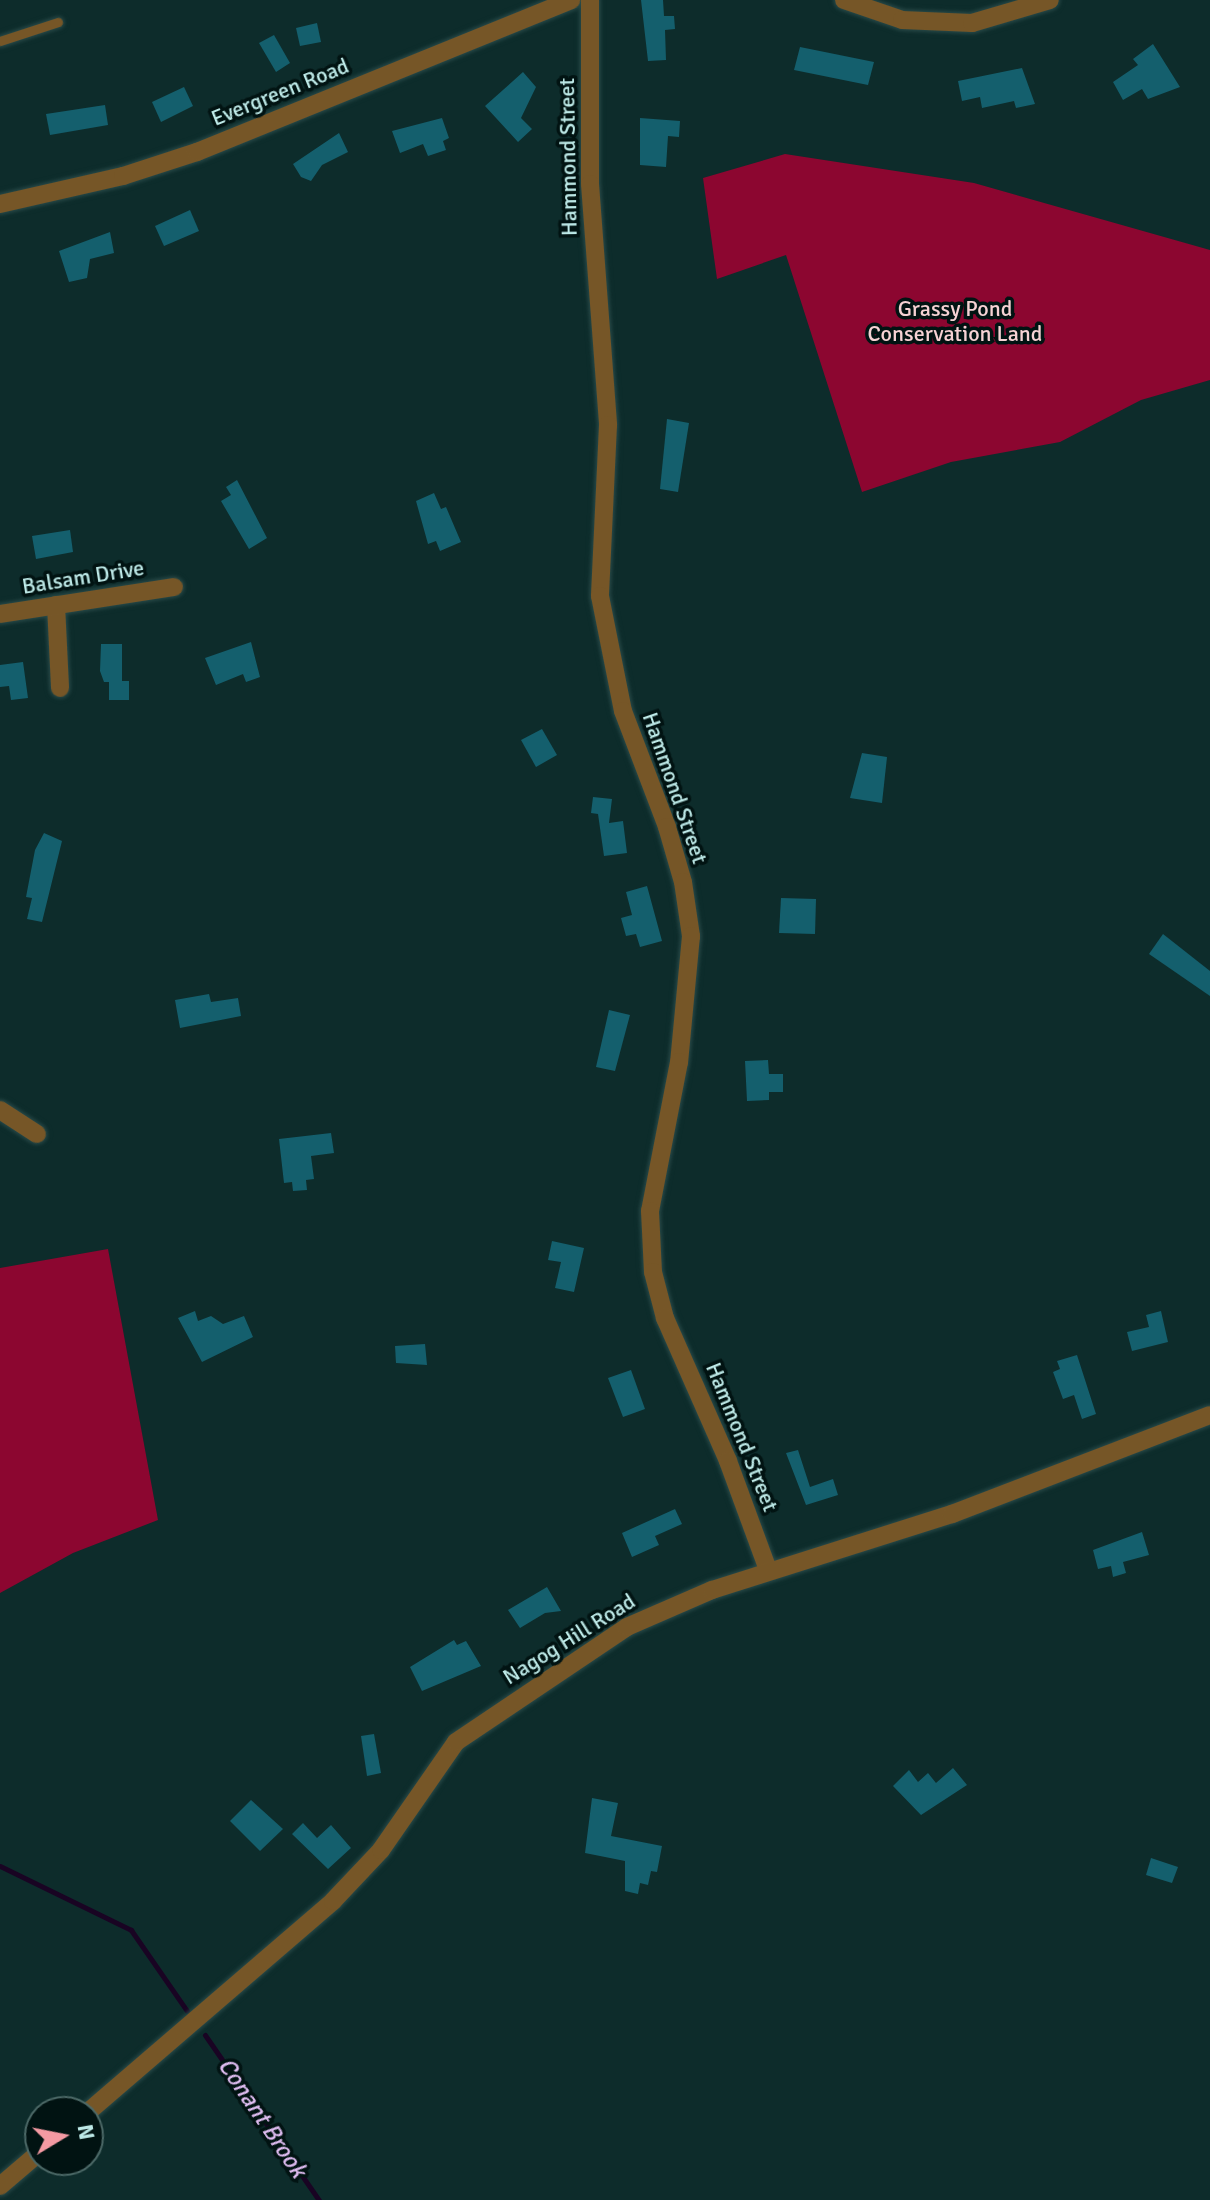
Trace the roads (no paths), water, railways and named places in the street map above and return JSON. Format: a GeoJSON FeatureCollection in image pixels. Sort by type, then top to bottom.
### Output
{"type":"FeatureCollection","features":[{"type":"Feature","properties":{"kind":"street","name":"Evergreen Road"},"geometry":{"type":"LineString","coordinates":[[0,204],[197,152],[571,0]]}},
{"type":"Feature","properties":{"kind":"street","name":"Hammond Street"},"geometry":{"type":"LineString","coordinates":[[590,0],[590,184],[608,425],[600,596],[623,711],[667,827],[691,936],[679,1062],[650,1211],[653,1272],[665,1318],[728,1461],[768,1570]]}},
{"type":"Feature","properties":{"kind":"street"},"geometry":{"type":"LineString","coordinates":[[844,0],[902,20],[972,23],[1050,0]]}},
{"type":"Feature","properties":{"kind":"street","name":"Balsam Drive"},"geometry":{"type":"LineString","coordinates":[[0,614],[174,587]]}},
{"type":"Feature","properties":{"kind":"street"},"geometry":{"type":"LineString","coordinates":[[56,605],[60,688]]}},
{"type":"Feature","properties":{"kind":"street"},"geometry":{"type":"LineString","coordinates":[[0,1110],[37,1134]]}},
{"type":"Feature","properties":{"kind":"street","name":"Nagog Hill Road"},"geometry":{"type":"LineString","coordinates":[[104,2098],[333,1901],[381,1850],[456,1742],[627,1627],[768,1570],[952,1514],[1210,1415]]}},
{"type":"Feature","properties":{"kind":"street"},"geometry":{"type":"LineString","coordinates":[[0,2186],[24,2166]]}},
{"type":"Feature","properties":{"kind":"lane"},"geometry":{"type":"LineString","coordinates":[[0,41],[58,22]]}},
{"type":"Feature","properties":{"kind":"waterway","name":"Conant Brook"},"geometry":{"type":"LineString","coordinates":[[0,1866],[131,1930],[187,2011]]}},
{"type":"Feature","properties":{"kind":"waterway","name":"Conant Brook"},"geometry":{"type":"LineString","coordinates":[[205,2035],[319,2200]]}},
{"type":"Feature","properties":{"kind":"park label","name":"Grassy Pond Conservation Land"},"geometry":{"type":"Point","coordinates":[955,320]}}]}
